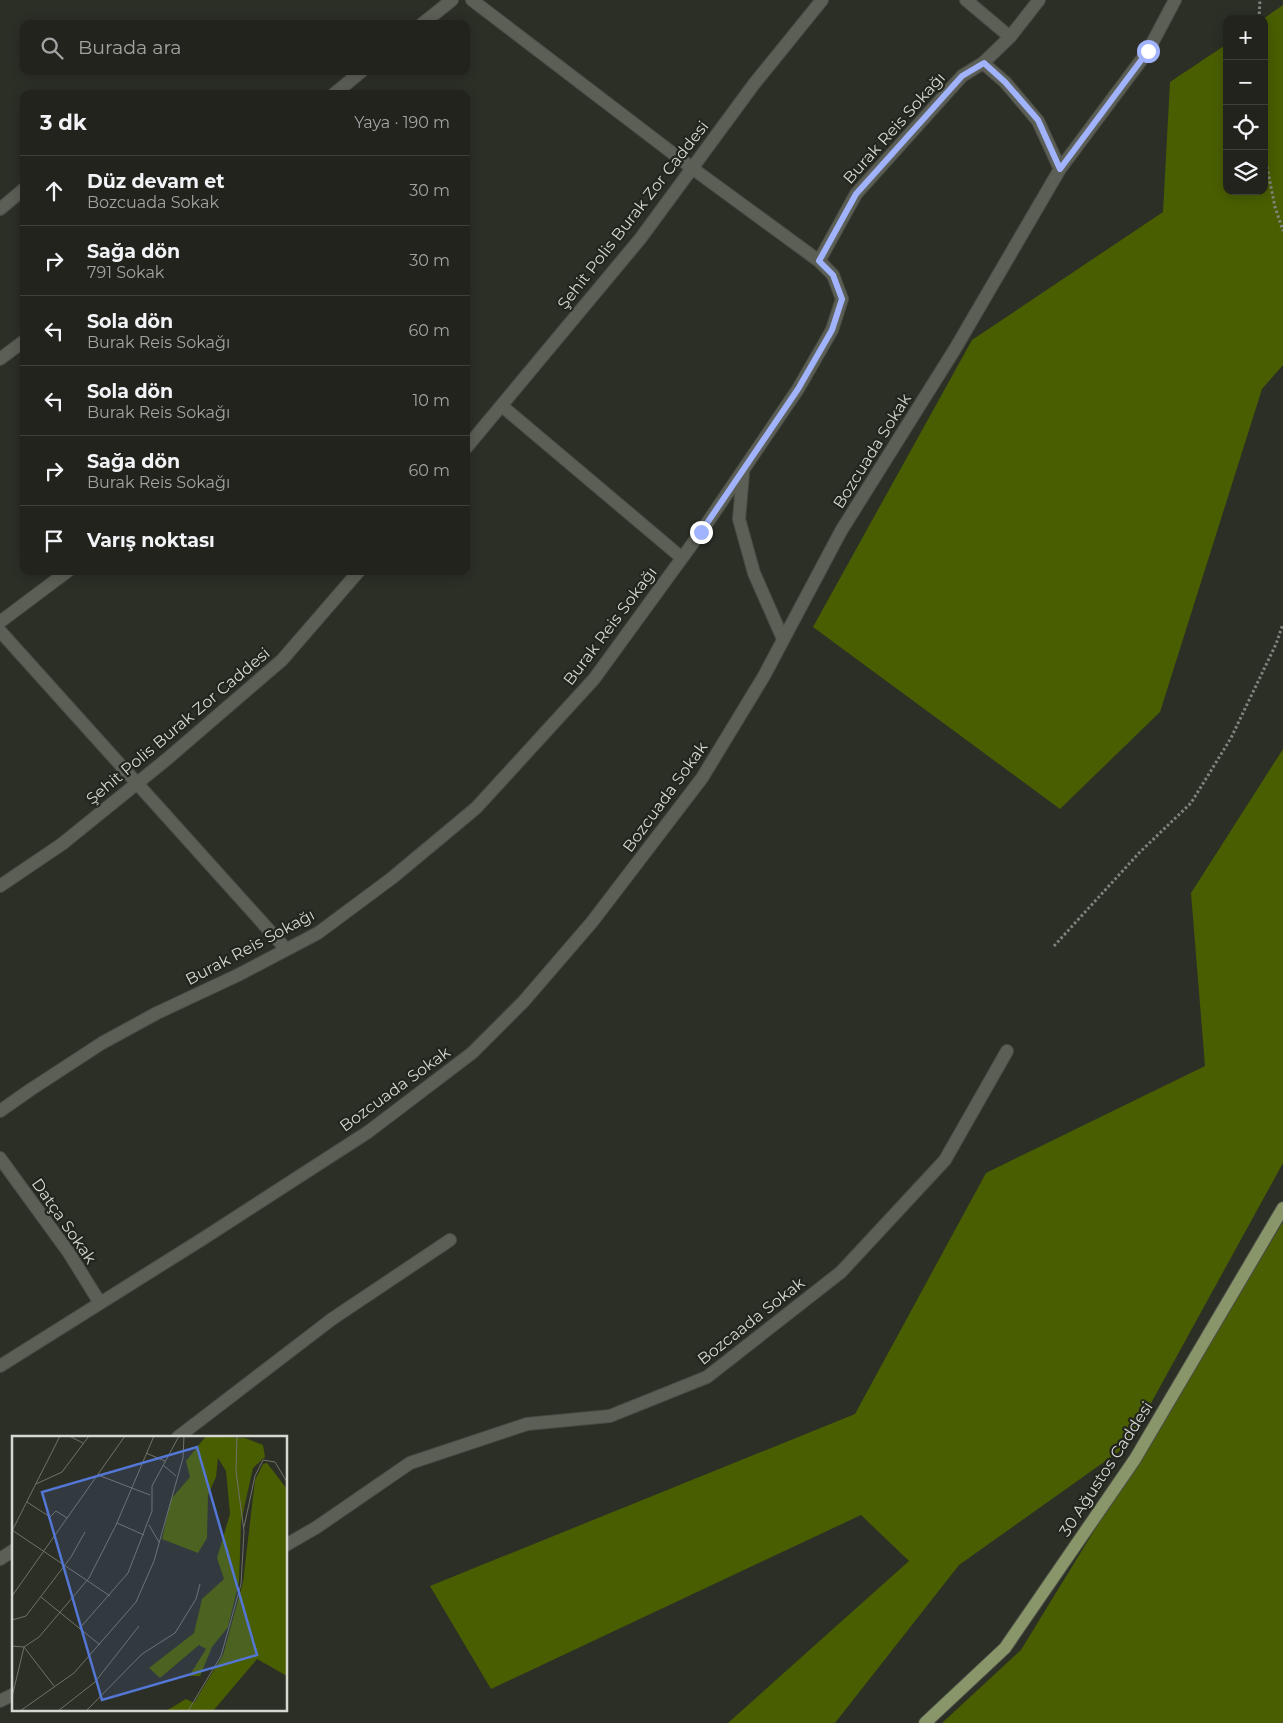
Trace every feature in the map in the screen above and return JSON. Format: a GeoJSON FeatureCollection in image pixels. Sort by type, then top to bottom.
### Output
{"type":"FeatureCollection","features":[{"type":"Feature","properties":{"kind":"main road","name":"30 Ağustos Caddesi"},"geometry":{"type":"LineString","coordinates":[[925,1723],[1005,1648],[1135,1459],[1283,1208]]}},
{"type":"Feature","properties":{"kind":"street"},"geometry":{"type":"LineString","coordinates":[[427,20],[452,0]]}},
{"type":"Feature","properties":{"kind":"street"},"geometry":{"type":"LineString","coordinates":[[472,0],[692,168],[819,261]]}},
{"type":"Feature","properties":{"kind":"street","name":"Şehit Polis Burak Zor Caddesi"},"geometry":{"type":"LineString","coordinates":[[470,443],[640,239],[754,84],[822,0]]}},
{"type":"Feature","properties":{"kind":"street"},"geometry":{"type":"LineString","coordinates":[[966,0],[1010,37]]}},
{"type":"Feature","properties":{"kind":"street","name":"Burak Reis Sokağı"},"geometry":{"type":"LineString","coordinates":[[0,1111],[102,1043],[156,1013],[318,933],[392,878],[476,808],[594,679],[682,558],[798,389],[832,330],[842,299],[833,275],[819,261],[856,194],[962,76],[984,63],[1010,37],[1039,0]]}},
{"type":"Feature","properties":{"kind":"street","name":"Bozcuada Sokak"},"geometry":{"type":"LineString","coordinates":[[0,1366],[212,1233],[368,1132],[472,1053],[524,1001],[592,922],[702,778],[764,676],[841,531],[955,349],[1060,169],[1148,51],[1175,0]]}},
{"type":"Feature","properties":{"kind":"street"},"geometry":{"type":"LineString","coordinates":[[984,63],[1005,82],[1038,120],[1060,169]]}},
{"type":"Feature","properties":{"kind":"street"},"geometry":{"type":"LineString","coordinates":[[339,90],[357,75]]}},
{"type":"Feature","properties":{"kind":"street"},"geometry":{"type":"LineString","coordinates":[[0,209],[20,192]]}},
{"type":"Feature","properties":{"kind":"street"},"geometry":{"type":"LineString","coordinates":[[0,359],[20,343]]}},
{"type":"Feature","properties":{"kind":"street"},"geometry":{"type":"LineString","coordinates":[[502,406],[682,558]]}},
{"type":"Feature","properties":{"kind":"street"},"geometry":{"type":"LineString","coordinates":[[743,470],[739,519],[754,573],[784,639]]}},
{"type":"Feature","properties":{"kind":"street"},"geometry":{"type":"LineString","coordinates":[[0,622],[63,575]]}},
{"type":"Feature","properties":{"kind":"street","name":"Şehit Polis Burak Zor Caddesi"},"geometry":{"type":"LineString","coordinates":[[0,886],[62,844],[137,784],[282,660],[356,575]]}},
{"type":"Feature","properties":{"kind":"street"},"geometry":{"type":"LineString","coordinates":[[0,631],[286,949]]}},
{"type":"Feature","properties":{"kind":"street","name":"Bozcaada Sokak"},"geometry":{"type":"LineString","coordinates":[[288,1544],[317,1527],[410,1463],[527,1424],[610,1416],[707,1377],[841,1272],[945,1160],[1006,1051]]}},
{"type":"Feature","properties":{"kind":"street","name":"Datça Sokak"},"geometry":{"type":"LineString","coordinates":[[0,1158],[69,1253],[100,1303]]}},
{"type":"Feature","properties":{"kind":"street"},"geometry":{"type":"LineString","coordinates":[[179,1436],[332,1319],[450,1240]]}},
{"type":"Feature","properties":{"kind":"street"},"geometry":{"type":"LineString","coordinates":[[0,1559],[12,1551]]}},
{"type":"Feature","properties":{"kind":"street"},"geometry":{"type":"LineString","coordinates":[[0,1701],[12,1695]]}},
{"type":"Feature","properties":{"kind":"path"},"geometry":{"type":"LineString","coordinates":[[1259,15],[1260,0]]}},
{"type":"Feature","properties":{"kind":"path"},"geometry":{"type":"LineString","coordinates":[[1268,172],[1275,207],[1283,231]]}},
{"type":"Feature","properties":{"kind":"path"},"geometry":{"type":"LineString","coordinates":[[1054,946],[1139,853],[1191,802],[1231,738],[1276,644],[1283,624]]}},
{"type":"Feature","properties":{"kind":"green space"},"geometry":{"type":"Polygon","coordinates":[[[1283,5],[1283,365],[1262,389],[1160,712],[1060,809],[813,627],[972,340],[1163,212],[1170,82],[1223,47],[1223,195],[1268,195],[1268,16],[1283,5]]]}},
{"type":"Feature","properties":{"kind":"green space"},"geometry":{"type":"Polygon","coordinates":[[[1283,749],[1283,1163],[1128,1445],[959,1565],[835,1723],[728,1723],[909,1561],[861,1515],[491,1689],[430,1586],[855,1414],[986,1173],[1205,1066],[1191,893],[1283,749]]]}},
{"type":"Feature","properties":{"kind":"green space"},"geometry":{"type":"Polygon","coordinates":[[[1283,1222],[1283,1723],[942,1723],[1021,1650],[1283,1222]]]}},
{"type":"Feature","properties":{"kind":"route"},"geometry":{"type":"LineString","coordinates":[[701,532],[798,389],[832,330],[842,299],[833,275],[819,261],[856,194],[962,76],[984,63],[1005,82],[1038,120],[1060,169],[1148,51]]}}]}
